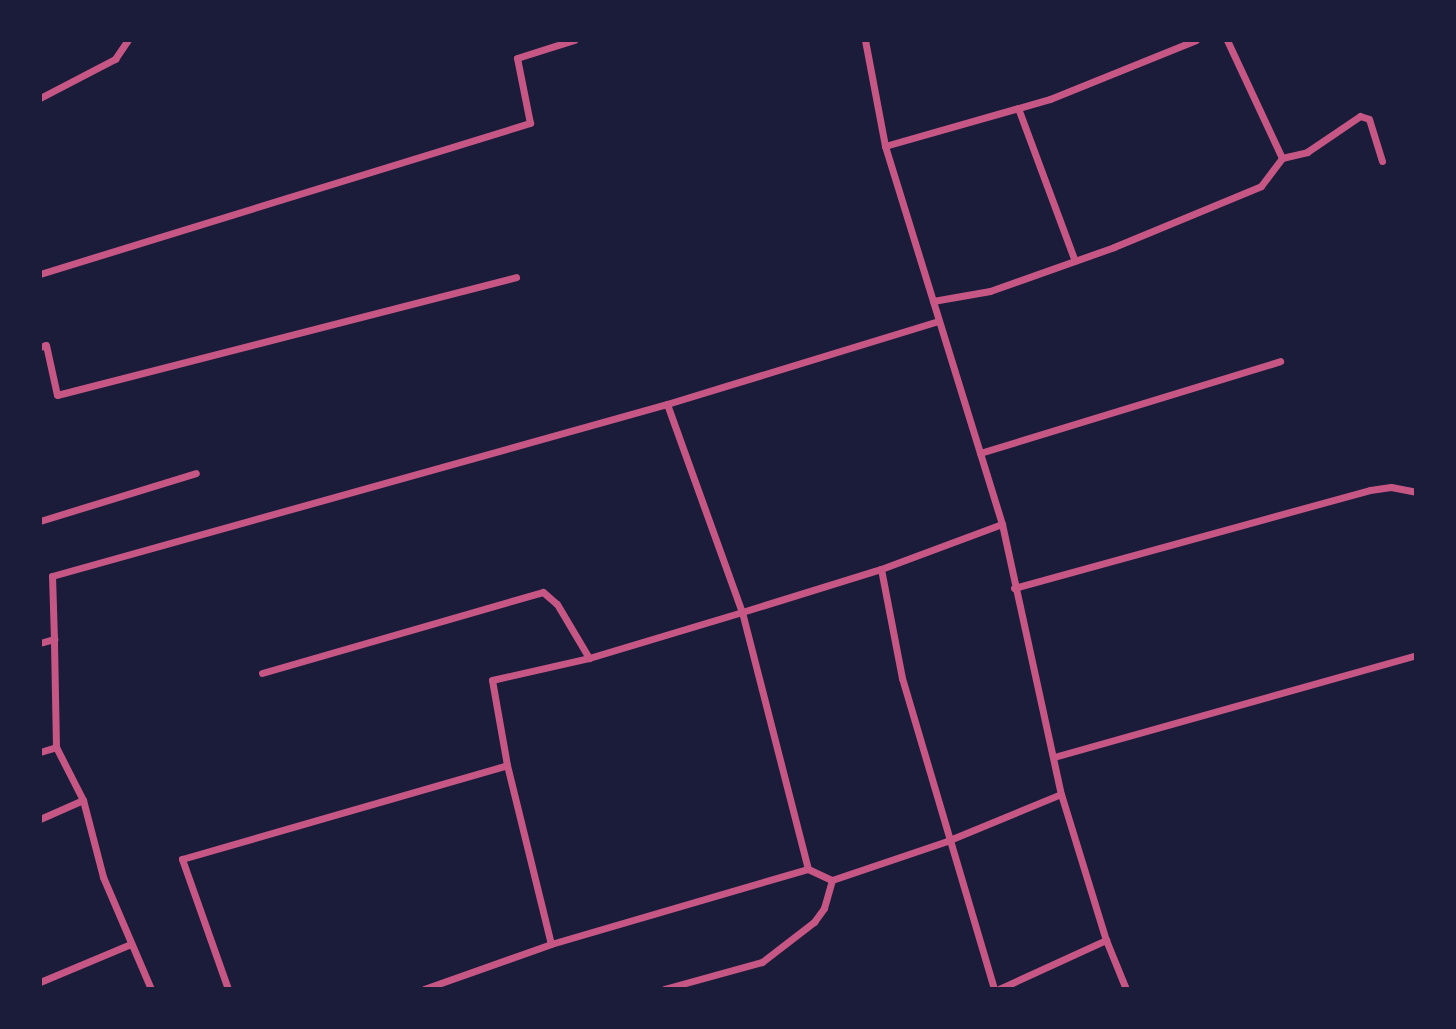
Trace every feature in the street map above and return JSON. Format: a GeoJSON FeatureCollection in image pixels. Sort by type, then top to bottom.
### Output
{"type":"FeatureCollection","features":[{"type":"Feature","properties":{"kind":"street"},"geometry":{"type":"LineString","coordinates":[[40,97],[115,59],[128,40]]}},
{"type":"Feature","properties":{"kind":"street"},"geometry":{"type":"LineString","coordinates":[[40,274],[530,123],[517,58],[574,40]]}},
{"type":"Feature","properties":{"kind":"street"},"geometry":{"type":"LineString","coordinates":[[864,40],[885,146],[1002,524],[1061,794],[1106,940],[1126,989]]}},
{"type":"Feature","properties":{"kind":"street"},"geometry":{"type":"LineString","coordinates":[[885,146],[1018,108],[1196,40]]}},
{"type":"Feature","properties":{"kind":"street"},"geometry":{"type":"LineString","coordinates":[[933,301],[990,291],[1075,261],[1239,199],[1276,172],[1282,158],[1227,40]]}},
{"type":"Feature","properties":{"kind":"street"},"geometry":{"type":"LineString","coordinates":[[1018,108],[1075,261]]}},
{"type":"Feature","properties":{"kind":"street"},"geometry":{"type":"LineString","coordinates":[[1282,158],[1307,152],[1360,116],[1369,119],[1382,160]]}},
{"type":"Feature","properties":{"kind":"street"},"geometry":{"type":"LineString","coordinates":[[40,347],[46,345],[57,395],[516,277]]}},
{"type":"Feature","properties":{"kind":"street"},"geometry":{"type":"LineString","coordinates":[[151,989],[103,877],[83,800],[56,747],[52,576],[667,404],[938,321]]}},
{"type":"Feature","properties":{"kind":"street"},"geometry":{"type":"LineString","coordinates":[[980,453],[1280,361]]}},
{"type":"Feature","properties":{"kind":"street"},"geometry":{"type":"LineString","coordinates":[[667,404],[742,612],[808,869]]}},
{"type":"Feature","properties":{"kind":"street"},"geometry":{"type":"LineString","coordinates":[[40,521],[197,473]]}},
{"type":"Feature","properties":{"kind":"street"},"geometry":{"type":"LineString","coordinates":[[1014,588],[1370,490],[1416,492]]}},
{"type":"Feature","properties":{"kind":"street"},"geometry":{"type":"LineString","coordinates":[[551,944],[507,765],[492,680],[589,658],[742,612],[881,569],[1002,524]]}},
{"type":"Feature","properties":{"kind":"street"},"geometry":{"type":"LineString","coordinates":[[881,569],[902,678],[947,841],[997,989],[1106,940]]}},
{"type":"Feature","properties":{"kind":"street"},"geometry":{"type":"LineString","coordinates":[[262,673],[543,592],[557,604],[589,658]]}},
{"type":"Feature","properties":{"kind":"street"},"geometry":{"type":"LineString","coordinates":[[40,643],[54,639]]}},
{"type":"Feature","properties":{"kind":"street"},"geometry":{"type":"LineString","coordinates":[[1054,757],[1416,655]]}},
{"type":"Feature","properties":{"kind":"street"},"geometry":{"type":"LineString","coordinates":[[40,752],[56,747]]}},
{"type":"Feature","properties":{"kind":"street"},"geometry":{"type":"LineString","coordinates":[[228,989],[182,859],[507,765]]}},
{"type":"Feature","properties":{"kind":"street"},"geometry":{"type":"LineString","coordinates":[[424,989],[551,944],[808,869],[832,880],[947,841],[1061,794]]}},
{"type":"Feature","properties":{"kind":"street"},"geometry":{"type":"LineString","coordinates":[[40,818],[83,800]]}},
{"type":"Feature","properties":{"kind":"street"},"geometry":{"type":"LineString","coordinates":[[664,989],[762,962],[814,922],[824,908],[832,880]]}},
{"type":"Feature","properties":{"kind":"street"},"geometry":{"type":"LineString","coordinates":[[40,982],[131,944]]}}]}
